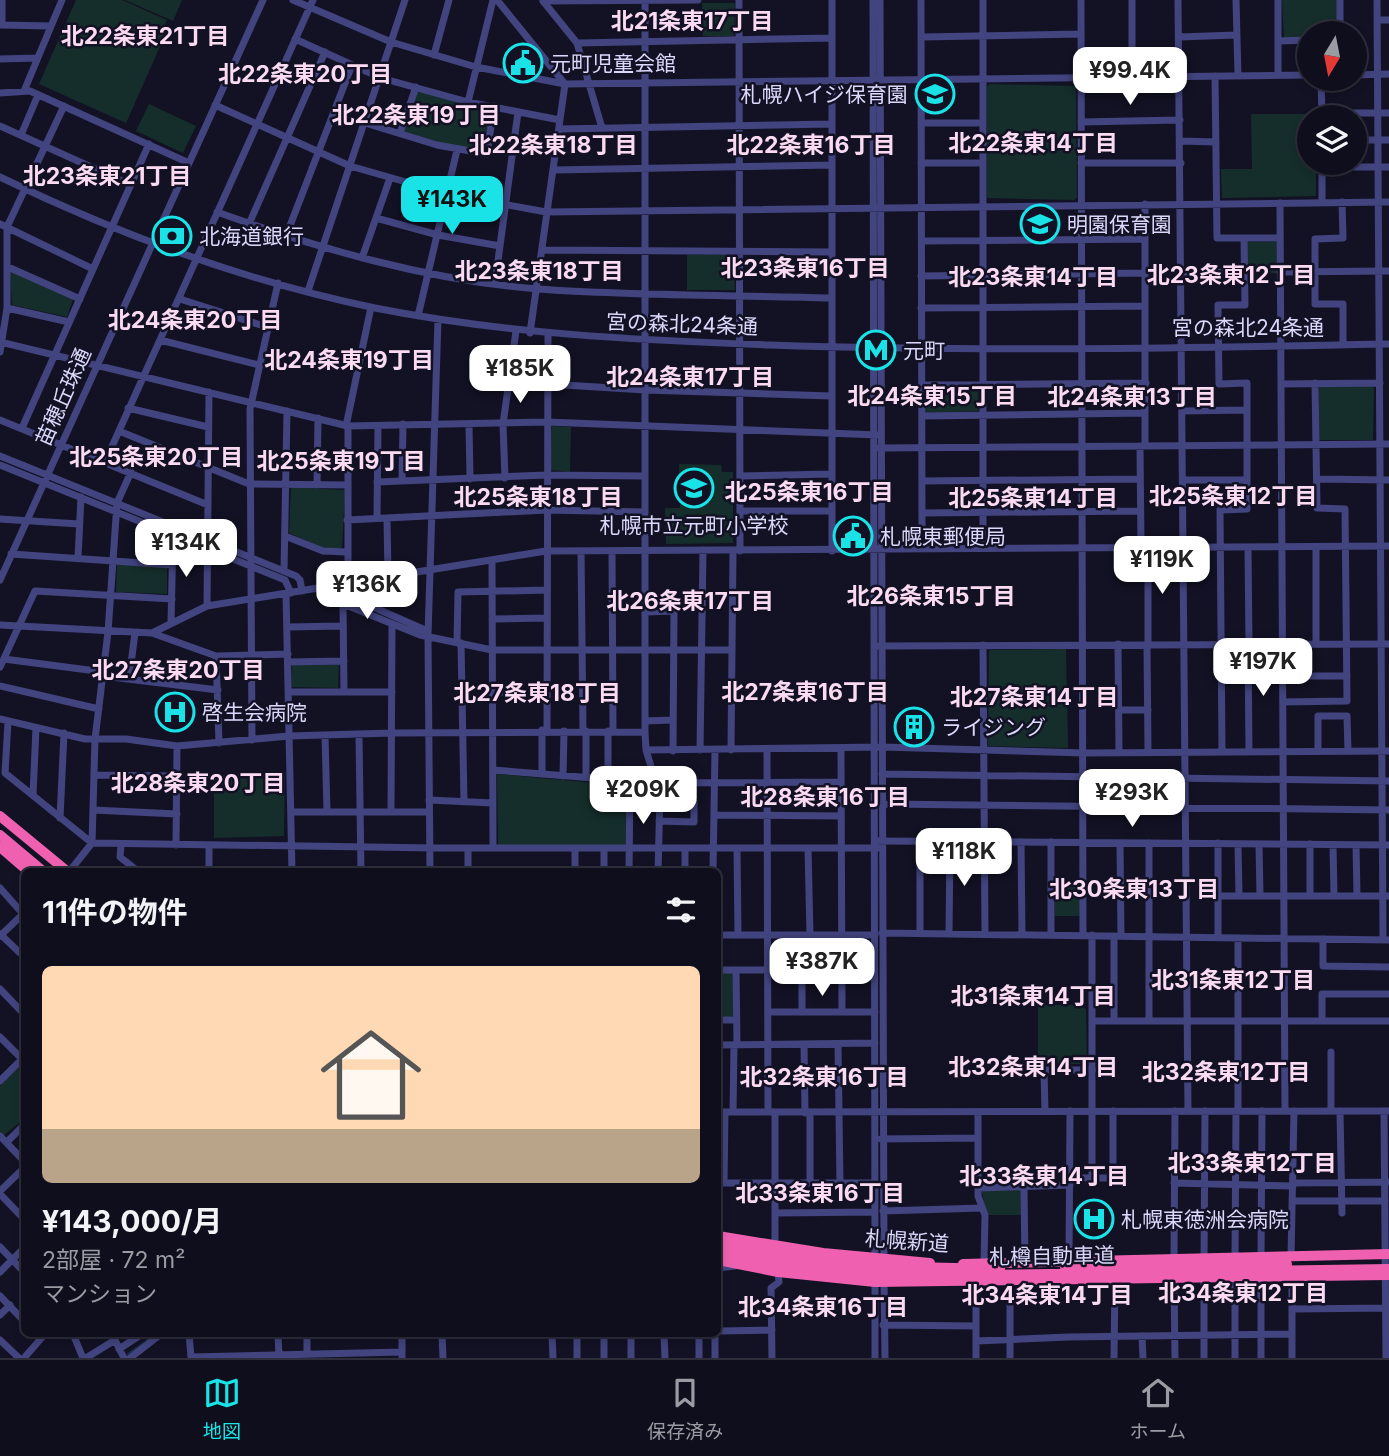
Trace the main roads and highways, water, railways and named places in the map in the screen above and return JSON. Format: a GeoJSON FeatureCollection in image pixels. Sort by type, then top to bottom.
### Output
{"type":"FeatureCollection","features":[{"type":"Feature","properties":{"kind":"highway"},"geometry":{"type":"LineString","coordinates":[[0,816],[63,868]]}},
{"type":"Feature","properties":{"kind":"highway"},"geometry":{"type":"LineString","coordinates":[[0,824],[53,868]]}},
{"type":"Feature","properties":{"kind":"highway"},"geometry":{"type":"LineString","coordinates":[[0,835],[39,868]]}},
{"type":"Feature","properties":{"kind":"highway"},"geometry":{"type":"LineString","coordinates":[[0,847],[24,868]]}},
{"type":"Feature","properties":{"kind":"highway","name":"札幌新道"},"geometry":{"type":"LineString","coordinates":[[721,1237],[879,1259],[984,1263],[1388,1257]]}},
{"type":"Feature","properties":{"kind":"highway","name":"札樽自動車道"},"geometry":{"type":"LineString","coordinates":[[721,1245],[805,1259],[947,1270],[1388,1257]]}},
{"type":"Feature","properties":{"kind":"highway","name":"札樽自動車道"},"geometry":{"type":"LineString","coordinates":[[721,1253],[803,1267],[922,1277],[1388,1273]]}},
{"type":"Feature","properties":{"kind":"highway","name":"札幌新道"},"geometry":{"type":"LineString","coordinates":[[721,1261],[778,1272],[880,1282],[1388,1273]]}},
{"type":"Feature","properties":{"kind":"waterway"},"geometry":{"type":"LineString","coordinates":[[128,1354],[149,1339]]}},
{"type":"Feature","properties":{"kind":"place","name":"元町児童会館"},"geometry":{"type":"Point","coordinates":[523,63]}},
{"type":"Feature","properties":{"kind":"place","name":"札幌ハイジ保育園"},"geometry":{"type":"Point","coordinates":[935,94]}},
{"type":"Feature","properties":{"kind":"place","name":"明園保育園"},"geometry":{"type":"Point","coordinates":[1040,224]}},
{"type":"Feature","properties":{"kind":"place","name":"北海道銀行"},"geometry":{"type":"Point","coordinates":[172,236]}},
{"type":"Feature","properties":{"kind":"place","name":"元町"},"geometry":{"type":"Point","coordinates":[876,350]}},
{"type":"Feature","properties":{"kind":"place","name":"札幌市立元町小学校"},"geometry":{"type":"Point","coordinates":[694,488]}},
{"type":"Feature","properties":{"kind":"place","name":"札幌東郵便局"},"geometry":{"type":"Point","coordinates":[853,536]}},
{"type":"Feature","properties":{"kind":"place","name":"啓生会病院"},"geometry":{"type":"Point","coordinates":[175,712]}},
{"type":"Feature","properties":{"kind":"place","name":"ライジング"},"geometry":{"type":"Point","coordinates":[914,727]}},
{"type":"Feature","properties":{"kind":"place","name":"札幌東徳洲会病院"},"geometry":{"type":"Point","coordinates":[1094,1219]}},
{"type":"Feature","properties":{"kind":"district","name":"北21条東17丁目"},"geometry":{"type":"Point","coordinates":[692,21]}},
{"type":"Feature","properties":{"kind":"district","name":"北22条東21丁目"},"geometry":{"type":"Point","coordinates":[145,36]}},
{"type":"Feature","properties":{"kind":"district","name":"北22条東20丁目"},"geometry":{"type":"Point","coordinates":[305,74]}},
{"type":"Feature","properties":{"kind":"district","name":"北22条東19丁目"},"geometry":{"type":"Point","coordinates":[416,115]}},
{"type":"Feature","properties":{"kind":"district","name":"北22条東14丁目"},"geometry":{"type":"Point","coordinates":[1033,143]}},
{"type":"Feature","properties":{"kind":"district","name":"北22条東18丁目"},"geometry":{"type":"Point","coordinates":[553,145]}},
{"type":"Feature","properties":{"kind":"district","name":"北22条東16丁目"},"geometry":{"type":"Point","coordinates":[811,145]}},
{"type":"Feature","properties":{"kind":"district","name":"北23条東21丁目"},"geometry":{"type":"Point","coordinates":[107,176]}},
{"type":"Feature","properties":{"kind":"district","name":"北23条東16丁目"},"geometry":{"type":"Point","coordinates":[805,268]}},
{"type":"Feature","properties":{"kind":"district","name":"北23条東18丁目"},"geometry":{"type":"Point","coordinates":[539,271]}},
{"type":"Feature","properties":{"kind":"district","name":"北23条東12丁目"},"geometry":{"type":"Point","coordinates":[1231,275]}},
{"type":"Feature","properties":{"kind":"district","name":"北23条東14丁目"},"geometry":{"type":"Point","coordinates":[1033,277]}},
{"type":"Feature","properties":{"kind":"district","name":"北24条東20丁目"},"geometry":{"type":"Point","coordinates":[195,320]}},
{"type":"Feature","properties":{"kind":"district","name":"北24条東19丁目"},"geometry":{"type":"Point","coordinates":[349,360]}},
{"type":"Feature","properties":{"kind":"district","name":"北24条東17丁目"},"geometry":{"type":"Point","coordinates":[690,377]}},
{"type":"Feature","properties":{"kind":"district","name":"北24条東15丁目"},"geometry":{"type":"Point","coordinates":[932,396]}},
{"type":"Feature","properties":{"kind":"district","name":"北24条東13丁目"},"geometry":{"type":"Point","coordinates":[1132,397]}},
{"type":"Feature","properties":{"kind":"district","name":"北25条東20丁目"},"geometry":{"type":"Point","coordinates":[156,457]}},
{"type":"Feature","properties":{"kind":"district","name":"北25条東19丁目"},"geometry":{"type":"Point","coordinates":[341,461]}},
{"type":"Feature","properties":{"kind":"district","name":"北25条東16丁目"},"geometry":{"type":"Point","coordinates":[809,492]}},
{"type":"Feature","properties":{"kind":"district","name":"北25条東12丁目"},"geometry":{"type":"Point","coordinates":[1233,496]}},
{"type":"Feature","properties":{"kind":"district","name":"北25条東18丁目"},"geometry":{"type":"Point","coordinates":[538,497]}},
{"type":"Feature","properties":{"kind":"district","name":"北25条東14丁目"},"geometry":{"type":"Point","coordinates":[1033,498]}},
{"type":"Feature","properties":{"kind":"district","name":"北26条東15丁目"},"geometry":{"type":"Point","coordinates":[931,596]}},
{"type":"Feature","properties":{"kind":"district","name":"北26条東17丁目"},"geometry":{"type":"Point","coordinates":[690,601]}},
{"type":"Feature","properties":{"kind":"district","name":"北27条東20丁目"},"geometry":{"type":"Point","coordinates":[178,670]}},
{"type":"Feature","properties":{"kind":"district","name":"北27条東16丁目"},"geometry":{"type":"Point","coordinates":[805,692]}},
{"type":"Feature","properties":{"kind":"district","name":"北27条東18丁目"},"geometry":{"type":"Point","coordinates":[537,693]}},
{"type":"Feature","properties":{"kind":"district","name":"北27条東14丁目"},"geometry":{"type":"Point","coordinates":[1034,697]}},
{"type":"Feature","properties":{"kind":"district","name":"北28条東20丁目"},"geometry":{"type":"Point","coordinates":[198,783]}},
{"type":"Feature","properties":{"kind":"district","name":"北28条東16丁目"},"geometry":{"type":"Point","coordinates":[825,797]}},
{"type":"Feature","properties":{"kind":"district","name":"北30条東13丁目"},"geometry":{"type":"Point","coordinates":[1134,889]}},
{"type":"Feature","properties":{"kind":"district","name":"北31条東12丁目"},"geometry":{"type":"Point","coordinates":[1233,980]}},
{"type":"Feature","properties":{"kind":"district","name":"北31条東14丁目"},"geometry":{"type":"Point","coordinates":[1033,996]}},
{"type":"Feature","properties":{"kind":"district","name":"北32条東14丁目"},"geometry":{"type":"Point","coordinates":[1033,1067]}},
{"type":"Feature","properties":{"kind":"district","name":"北32条東12丁目"},"geometry":{"type":"Point","coordinates":[1226,1072]}},
{"type":"Feature","properties":{"kind":"district","name":"北32条東16丁目"},"geometry":{"type":"Point","coordinates":[824,1077]}},
{"type":"Feature","properties":{"kind":"district","name":"北33条東12丁目"},"geometry":{"type":"Point","coordinates":[1252,1163]}},
{"type":"Feature","properties":{"kind":"district","name":"北33条東14丁目"},"geometry":{"type":"Point","coordinates":[1044,1176]}},
{"type":"Feature","properties":{"kind":"district","name":"北33条東16丁目"},"geometry":{"type":"Point","coordinates":[820,1193]}},
{"type":"Feature","properties":{"kind":"district","name":"北34条東12丁目"},"geometry":{"type":"Point","coordinates":[1243,1293]}},
{"type":"Feature","properties":{"kind":"district","name":"北34条東14丁目"},"geometry":{"type":"Point","coordinates":[1047,1295]}},
{"type":"Feature","properties":{"kind":"district","name":"北34条東16丁目"},"geometry":{"type":"Point","coordinates":[823,1307]}}]}
